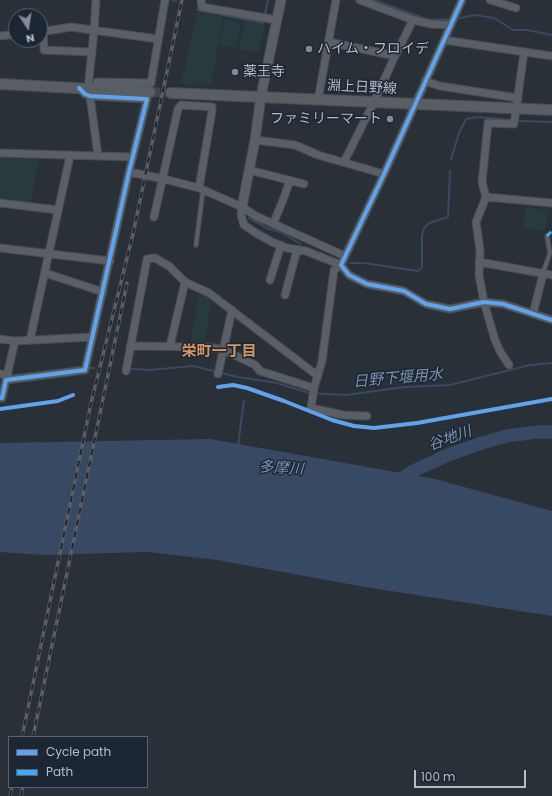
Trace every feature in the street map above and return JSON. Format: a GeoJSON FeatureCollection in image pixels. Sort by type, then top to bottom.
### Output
{"type":"FeatureCollection","features":[{"type":"Feature","properties":{"kind":"main road"},"geometry":{"type":"LineString","coordinates":[[0,84],[88,90],[150,92]]}},
{"type":"Feature","properties":{"kind":"main road","name":"淵上日野線"},"geometry":{"type":"LineString","coordinates":[[171,93],[552,110]]}},
{"type":"Feature","properties":{"kind":"street"},"geometry":{"type":"LineString","coordinates":[[96,0],[88,90],[98,156]]}},
{"type":"Feature","properties":{"kind":"street"},"geometry":{"type":"LineString","coordinates":[[88,90],[97,82],[150,84],[165,0]]}},
{"type":"Feature","properties":{"kind":"street"},"geometry":{"type":"LineString","coordinates":[[201,0],[202,7],[277,20]]}},
{"type":"Feature","properties":{"kind":"street"},"geometry":{"type":"LineString","coordinates":[[281,0],[261,96],[255,140],[242,207],[241,215],[244,225],[280,246],[306,251],[340,265],[349,275],[367,284],[404,291],[426,304],[450,309],[484,302],[503,304],[550,319]]}},
{"type":"Feature","properties":{"kind":"street"},"geometry":{"type":"LineString","coordinates":[[318,100],[336,0]]}},
{"type":"Feature","properties":{"kind":"street"},"geometry":{"type":"LineString","coordinates":[[360,0],[370,2],[413,20],[430,24],[453,21]]}},
{"type":"Feature","properties":{"kind":"street"},"geometry":{"type":"LineString","coordinates":[[367,416],[344,414],[311,408],[313,392],[318,376],[325,340],[334,270],[340,265],[345,256],[384,174],[462,0]]}},
{"type":"Feature","properties":{"kind":"street"},"geometry":{"type":"LineString","coordinates":[[490,0],[513,5]]}},
{"type":"Feature","properties":{"kind":"street"},"geometry":{"type":"LineString","coordinates":[[344,162],[413,20]]}},
{"type":"Feature","properties":{"kind":"street"},"geometry":{"type":"LineString","coordinates":[[48,31],[71,28],[158,39]]}},
{"type":"Feature","properties":{"kind":"street"},"geometry":{"type":"LineString","coordinates":[[444,40],[552,56]]}},
{"type":"Feature","properties":{"kind":"street"},"geometry":{"type":"LineString","coordinates":[[329,42],[395,56]]}},
{"type":"Feature","properties":{"kind":"street"},"geometry":{"type":"LineString","coordinates":[[44,48],[44,50],[91,52]]}},
{"type":"Feature","properties":{"kind":"street"},"geometry":{"type":"LineString","coordinates":[[510,365],[501,353],[495,340],[484,302],[480,281],[480,250],[476,222],[486,197],[482,182],[488,122],[514,124],[524,52]]}},
{"type":"Feature","properties":{"kind":"street"},"geometry":{"type":"LineString","coordinates":[[425,81],[440,86],[518,98]]}},
{"type":"Feature","properties":{"kind":"street"},"geometry":{"type":"LineString","coordinates":[[0,374],[7,378],[85,370],[129,172],[147,99],[88,90]]}},
{"type":"Feature","properties":{"kind":"street"},"geometry":{"type":"LineString","coordinates":[[154,217],[164,179],[178,109],[181,104],[212,107],[201,189]]}},
{"type":"Feature","properties":{"kind":"street"},"geometry":{"type":"LineString","coordinates":[[255,140],[296,145],[318,155],[384,174]]}},
{"type":"Feature","properties":{"kind":"street"},"geometry":{"type":"LineString","coordinates":[[0,153],[133,157]]}},
{"type":"Feature","properties":{"kind":"street"},"geometry":{"type":"LineString","coordinates":[[30,340],[70,156]]}},
{"type":"Feature","properties":{"kind":"street"},"geometry":{"type":"LineString","coordinates":[[249,170],[304,184]]}},
{"type":"Feature","properties":{"kind":"street"},"geometry":{"type":"LineString","coordinates":[[129,172],[164,179],[201,189],[242,207],[273,224],[345,256]]}},
{"type":"Feature","properties":{"kind":"street"},"geometry":{"type":"LineString","coordinates":[[273,224],[290,180]]}},
{"type":"Feature","properties":{"kind":"street"},"geometry":{"type":"LineString","coordinates":[[486,197],[552,203]]}},
{"type":"Feature","properties":{"kind":"street"},"geometry":{"type":"LineString","coordinates":[[0,204],[58,210]]}},
{"type":"Feature","properties":{"kind":"street"},"geometry":{"type":"LineString","coordinates":[[270,280],[280,246]]}},
{"type":"Feature","properties":{"kind":"street"},"geometry":{"type":"LineString","coordinates":[[0,248],[110,261]]}},
{"type":"Feature","properties":{"kind":"street"},"geometry":{"type":"LineString","coordinates":[[285,295],[297,250]]}},
{"type":"Feature","properties":{"kind":"street"},"geometry":{"type":"LineString","coordinates":[[126,371],[147,259],[156,258],[170,266],[185,282],[209,294],[232,310],[318,376]]}},
{"type":"Feature","properties":{"kind":"street"},"geometry":{"type":"LineString","coordinates":[[479,262],[552,275]]}},
{"type":"Feature","properties":{"kind":"street"},"geometry":{"type":"LineString","coordinates":[[45,273],[103,292]]}},
{"type":"Feature","properties":{"kind":"street"},"geometry":{"type":"LineString","coordinates":[[533,314],[543,274]]}},
{"type":"Feature","properties":{"kind":"street"},"geometry":{"type":"LineString","coordinates":[[170,346],[185,282]]}},
{"type":"Feature","properties":{"kind":"street"},"geometry":{"type":"LineString","coordinates":[[219,372],[232,310]]}},
{"type":"Feature","properties":{"kind":"street"},"geometry":{"type":"LineString","coordinates":[[0,339],[15,341],[92,337]]}},
{"type":"Feature","properties":{"kind":"street"},"geometry":{"type":"LineString","coordinates":[[0,398],[2,398],[15,341]]}},
{"type":"Feature","properties":{"kind":"street"},"geometry":{"type":"LineString","coordinates":[[130,346],[208,347],[224,350],[255,365],[260,371],[313,392]]}},
{"type":"Feature","properties":{"kind":"lane"},"geometry":{"type":"LineString","coordinates":[[196,245],[201,189]]}},
{"type":"Feature","properties":{"kind":"lane"},"geometry":{"type":"LineString","coordinates":[[543,274],[550,253],[547,236]]}},
{"type":"Feature","properties":{"kind":"green space"},"geometry":{"type":"Polygon","coordinates":[[[198,12],[223,17],[211,85],[181,84],[198,12]]]}},
{"type":"Feature","properties":{"kind":"green space"},"geometry":{"type":"Polygon","coordinates":[[[225,18],[241,22],[236,47],[219,45],[225,18]]]}},
{"type":"Feature","properties":{"kind":"green space"},"geometry":{"type":"Polygon","coordinates":[[[245,21],[265,25],[259,52],[239,49],[245,21]]]}},
{"type":"Feature","properties":{"kind":"green space"},"geometry":{"type":"Polygon","coordinates":[[[0,157],[39,158],[31,205],[0,202],[0,157]]]}},
{"type":"Feature","properties":{"kind":"green space"},"geometry":{"type":"Polygon","coordinates":[[[526,207],[549,210],[545,231],[523,228],[526,207]]]}},
{"type":"Feature","properties":{"kind":"green space"},"geometry":{"type":"Polygon","coordinates":[[[199,293],[212,299],[204,344],[191,342],[199,293]]]}},
{"type":"Feature","properties":{"kind":"water","name":"多摩川"},"geometry":{"type":"Polygon","coordinates":[[[210,439],[435,479],[552,511],[552,616],[365,587],[217,560],[148,552],[43,555],[0,552],[0,443],[210,439]]]}},
{"type":"Feature","properties":{"kind":"waterway"},"geometry":{"type":"LineString","coordinates":[[197,10],[263,23],[268,0]]}},
{"type":"Feature","properties":{"kind":"waterway"},"geometry":{"type":"LineString","coordinates":[[374,0],[429,20],[451,19]]}},
{"type":"Feature","properties":{"kind":"waterway"},"geometry":{"type":"LineString","coordinates":[[456,19],[474,15],[494,18],[513,30],[527,30],[552,35]]}},
{"type":"Feature","properties":{"kind":"waterway"},"geometry":{"type":"LineString","coordinates":[[451,160],[459,133],[466,119],[477,117],[512,120]]}},
{"type":"Feature","properties":{"kind":"waterway"},"geometry":{"type":"LineString","coordinates":[[520,121],[552,122]]}},
{"type":"Feature","properties":{"kind":"waterway"},"geometry":{"type":"LineString","coordinates":[[350,263],[363,263],[418,271],[422,267],[422,236],[424,228],[429,223],[448,217],[450,171]]}},
{"type":"Feature","properties":{"kind":"waterway"},"geometry":{"type":"LineString","coordinates":[[249,218],[269,229],[281,232],[300,244]]}},
{"type":"Feature","properties":{"kind":"waterway","name":"日野下堰用水"},"geometry":{"type":"LineString","coordinates":[[131,369],[150,370],[193,366],[238,377],[277,383],[309,393],[346,395],[405,387],[450,385],[530,365],[552,363]]}},
{"type":"Feature","properties":{"kind":"waterway","name":"日野下堰用水"},"geometry":{"type":"LineString","coordinates":[[238,446],[244,400]]}},
{"type":"Feature","properties":{"kind":"waterway","name":"谷地川"},"geometry":{"type":"LineString","coordinates":[[395,484],[411,472],[448,455],[482,443],[507,436],[537,432],[552,432]]}},
{"type":"Feature","properties":{"kind":"tunnel"},"geometry":{"type":"LineString","coordinates":[[150,92],[171,93]]}},
{"type":"Feature","properties":{"kind":"railway"},"geometry":{"type":"LineString","coordinates":[[22,736],[91,403],[133,234],[182,0]]}},
{"type":"Feature","properties":{"kind":"railway"},"geometry":{"type":"LineString","coordinates":[[33,736],[127,283]]}},
{"type":"Feature","properties":{"kind":"railway"},"geometry":{"type":"LineString","coordinates":[[10,796],[12,788]]}},
{"type":"Feature","properties":{"kind":"railway"},"geometry":{"type":"LineString","coordinates":[[21,796],[23,788]]}},
{"type":"Feature","properties":{"kind":"marked path"},"geometry":{"type":"LineString","coordinates":[[547,236],[552,231]]}},
{"type":"Feature","properties":{"kind":"cycle path"},"geometry":{"type":"LineString","coordinates":[[462,0],[384,174],[341,265],[349,275],[367,284],[404,291],[426,304],[450,309],[484,302],[503,304],[552,320]]}},
{"type":"Feature","properties":{"kind":"cycle path"},"geometry":{"type":"LineString","coordinates":[[0,398],[2,398],[6,380],[85,370],[129,172],[147,99],[90,96],[85,94],[79,88]]}},
{"type":"Feature","properties":{"kind":"cycle path"},"geometry":{"type":"LineString","coordinates":[[218,387],[233,385],[247,388],[332,420],[354,426],[374,428],[417,423],[552,399]]}},
{"type":"Feature","properties":{"kind":"cycle path"},"geometry":{"type":"LineString","coordinates":[[0,409],[58,401],[73,395]]}},
{"type":"Feature","properties":{"kind":"place","name":"ハイム・フロイデ"},"geometry":{"type":"Point","coordinates":[309,49]}},
{"type":"Feature","properties":{"kind":"place","name":"薬王寺"},"geometry":{"type":"Point","coordinates":[235,72]}},
{"type":"Feature","properties":{"kind":"place","name":"ファミリーマート"},"geometry":{"type":"Point","coordinates":[390,119]}},
{"type":"Feature","properties":{"kind":"district","name":"栄町一丁目"},"geometry":{"type":"Point","coordinates":[219,352]}}]}
